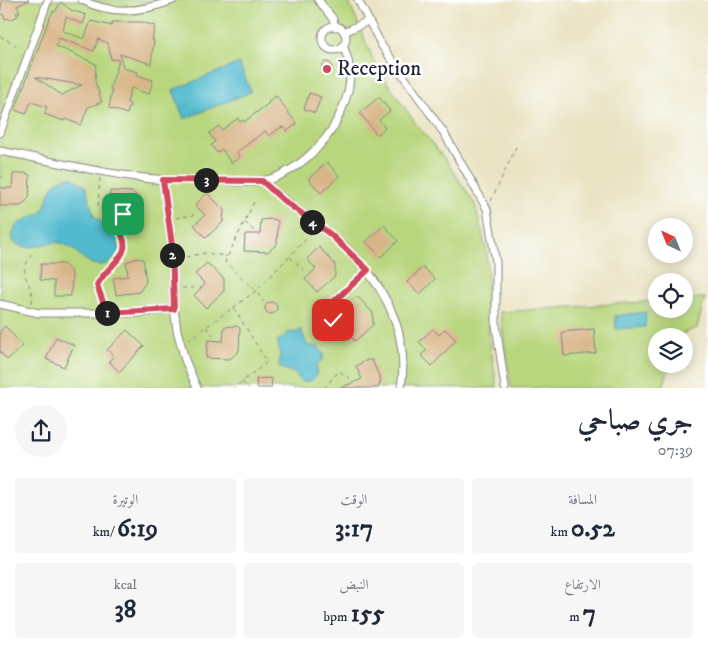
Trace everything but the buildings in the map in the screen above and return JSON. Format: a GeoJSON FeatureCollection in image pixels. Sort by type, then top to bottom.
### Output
{"type":"FeatureCollection","features":[{"type":"Feature","properties":{"kind":"street"},"geometry":{"type":"LineString","coordinates":[[0,133],[48,0]]}},
{"type":"Feature","properties":{"kind":"street"},"geometry":{"type":"LineString","coordinates":[[82,0],[97,8],[134,11],[157,7],[173,0]]}},
{"type":"Feature","properties":{"kind":"street"},"geometry":{"type":"LineString","coordinates":[[318,0],[333,19],[336,27],[344,32],[346,41],[343,46],[335,50],[330,49],[324,43],[323,38],[327,30],[336,27]]}},
{"type":"Feature","properties":{"kind":"street"},"geometry":{"type":"LineString","coordinates":[[358,0],[368,21],[402,76],[444,133],[487,209],[496,262],[496,325],[505,388]]}},
{"type":"Feature","properties":{"kind":"street"},"geometry":{"type":"LineString","coordinates":[[344,32],[368,21]]}},
{"type":"Feature","properties":{"kind":"street"},"geometry":{"type":"LineString","coordinates":[[0,150],[130,176],[163,180],[262,181],[302,162],[320,146],[336,124],[347,100],[351,79],[350,65],[343,46]]}},
{"type":"Feature","properties":{"kind":"street"},"geometry":{"type":"LineString","coordinates":[[163,180],[168,219],[174,309],[185,360],[197,388]]}},
{"type":"Feature","properties":{"kind":"street"},"geometry":{"type":"LineString","coordinates":[[262,181],[283,200],[330,234],[368,270],[393,314],[403,346],[401,388]]}},
{"type":"Feature","properties":{"kind":"street"},"geometry":{"type":"LineString","coordinates":[[0,304],[31,311],[107,313],[174,309]]}},
{"type":"Feature","properties":{"kind":"path"},"geometry":{"type":"LineString","coordinates":[[0,36],[29,52]]}},
{"type":"Feature","properties":{"kind":"path"},"geometry":{"type":"LineString","coordinates":[[487,209],[516,147]]}},
{"type":"Feature","properties":{"kind":"path"},"geometry":{"type":"LineString","coordinates":[[0,175],[4,179]]}},
{"type":"Feature","properties":{"kind":"path"},"geometry":{"type":"LineString","coordinates":[[100,177],[98,205],[114,223],[124,239],[126,247],[115,264],[97,285],[107,313]]}},
{"type":"Feature","properties":{"kind":"path"},"geometry":{"type":"LineString","coordinates":[[254,202],[224,262],[256,291],[264,302]]}},
{"type":"Feature","properties":{"kind":"path"},"geometry":{"type":"LineString","coordinates":[[114,223],[123,214]]}},
{"type":"Feature","properties":{"kind":"path"},"geometry":{"type":"LineString","coordinates":[[168,219],[194,215]]}},
{"type":"Feature","properties":{"kind":"path"},"geometry":{"type":"LineString","coordinates":[[244,221],[255,232]]}},
{"type":"Feature","properties":{"kind":"path"},"geometry":{"type":"LineString","coordinates":[[181,344],[256,291],[319,227]]}},
{"type":"Feature","properties":{"kind":"path"},"geometry":{"type":"LineString","coordinates":[[31,311],[33,299],[23,273],[25,264],[35,251]]}},
{"type":"Feature","properties":{"kind":"path"},"geometry":{"type":"LineString","coordinates":[[186,257],[205,253],[227,256]]}},
{"type":"Feature","properties":{"kind":"path"},"geometry":{"type":"LineString","coordinates":[[289,256],[306,272]]}},
{"type":"Feature","properties":{"kind":"path"},"geometry":{"type":"LineString","coordinates":[[115,264],[120,269]]}},
{"type":"Feature","properties":{"kind":"path"},"geometry":{"type":"LineString","coordinates":[[340,324],[329,313],[330,305],[368,270]]}},
{"type":"Feature","properties":{"kind":"path"},"geometry":{"type":"LineString","coordinates":[[173,289],[193,288]]}},
{"type":"Feature","properties":{"kind":"path"},"geometry":{"type":"LineString","coordinates":[[233,307],[267,362],[234,388]]}},
{"type":"Feature","properties":{"kind":"path"},"geometry":{"type":"LineString","coordinates":[[206,327],[213,335]]}},
{"type":"Feature","properties":{"kind":"path"},"geometry":{"type":"LineString","coordinates":[[324,388],[339,371],[351,379]]}},
{"type":"Feature","properties":{"kind":"path"},"geometry":{"type":"LineString","coordinates":[[242,382],[249,388]]}},
{"type":"Feature","properties":{"kind":"green space"},"geometry":{"type":"Polygon","coordinates":[[[0,0],[348,0],[376,66],[416,124],[445,159],[475,204],[487,252],[489,335],[497,388],[0,388],[0,0]]]}},
{"type":"Feature","properties":{"kind":"green space"},"geometry":{"type":"Polygon","coordinates":[[[705,298],[697,328],[693,330],[693,328],[648,328],[648,373],[667,373],[663,388],[511,388],[500,312],[648,302],[648,318],[693,318],[693,299],[705,298]]]}},
{"type":"Feature","properties":{"kind":"water"},"geometry":{"type":"Polygon","coordinates":[[[239,63],[251,92],[184,119],[173,90],[239,63]]]}},
{"type":"Feature","properties":{"kind":"water"},"geometry":{"type":"Polygon","coordinates":[[[72,177],[86,187],[94,216],[117,235],[119,251],[110,262],[95,265],[85,260],[72,248],[61,243],[25,247],[13,241],[13,234],[18,225],[42,212],[55,184],[64,178],[72,177]]]}},
{"type":"Feature","properties":{"kind":"water"},"geometry":{"type":"Polygon","coordinates":[[[646,312],[645,327],[616,329],[615,316],[646,312]]]}},
{"type":"Feature","properties":{"kind":"water"},"geometry":{"type":"Polygon","coordinates":[[[301,329],[307,345],[319,347],[324,355],[317,365],[316,376],[311,381],[302,382],[294,373],[279,367],[280,353],[277,340],[281,340],[287,333],[298,332],[301,329]]]}},
{"type":"Feature","properties":{"kind":"place","name":"Reception"},"geometry":{"type":"Point","coordinates":[327,69]}},
{"type":"Feature","properties":{"kind":"route"},"geometry":{"type":"LineString","coordinates":[[123,214],[114,223],[124,239],[126,247],[116,264],[100,278],[97,285],[107,313],[137,313],[174,309],[172,245],[163,180],[262,181],[274,193],[330,234],[368,270],[330,305],[329,313],[333,320]]}}]}
